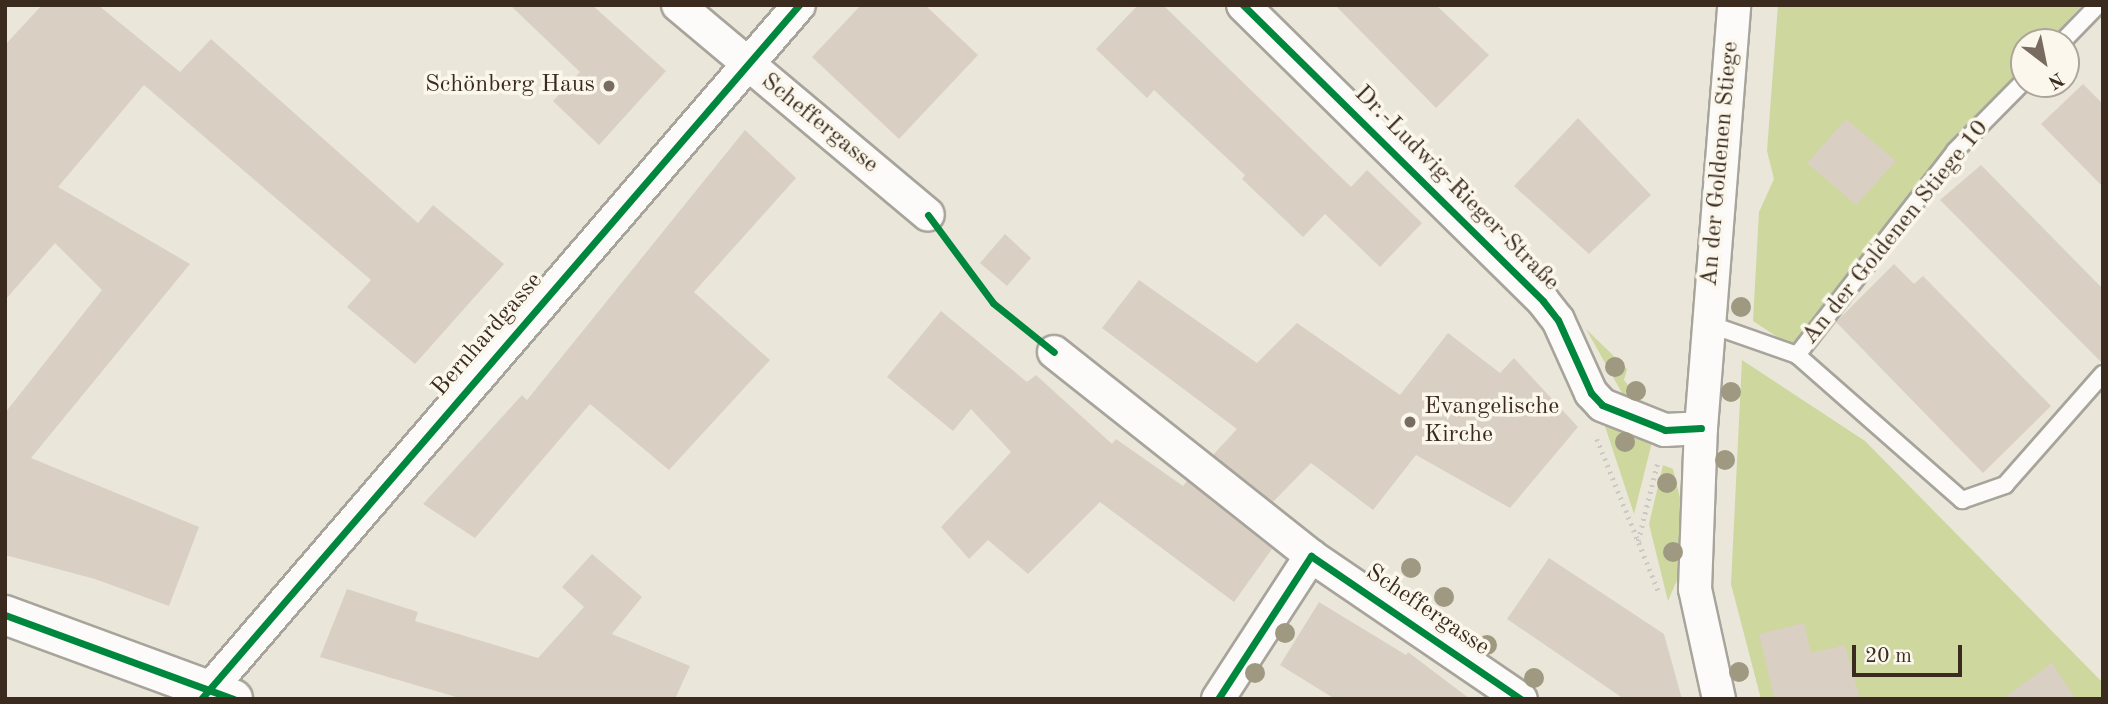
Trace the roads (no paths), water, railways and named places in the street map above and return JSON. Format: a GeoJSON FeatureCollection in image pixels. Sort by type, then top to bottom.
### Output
{"type":"FeatureCollection","features":[{"type":"Feature","properties":{"kind":"main road"},"geometry":{"type":"LineString","coordinates":[[5,615],[214,696]]}},
{"type":"Feature","properties":{"kind":"street","name":"Scheffergasse"},"geometry":{"type":"LineString","coordinates":[[678,5],[928,215]]}},
{"type":"Feature","properties":{"kind":"street","name":"Bernhardgasse"},"geometry":{"type":"LineString","coordinates":[[214,696],[745,64],[799,5]]}},
{"type":"Feature","properties":{"kind":"street","name":"Dr.-Ludwig-Rieger-Straße"},"geometry":{"type":"LineString","coordinates":[[1243,5],[1543,301],[1558,320],[1591,393],[1602,405],[1626,417],[1665,430],[1701,428]]}},
{"type":"Feature","properties":{"kind":"street","name":"An der Goldenen Stiege"},"geometry":{"type":"LineString","coordinates":[[1719,699],[1695,589],[1701,428],[1734,5]]}},
{"type":"Feature","properties":{"kind":"street","name":"Scheffergasse"},"geometry":{"type":"LineString","coordinates":[[1054,352],[1311,556],[1521,699]]}},
{"type":"Feature","properties":{"kind":"street"},"geometry":{"type":"LineString","coordinates":[[1218,699],[1311,556]]}},
{"type":"Feature","properties":{"kind":"lane"},"geometry":{"type":"LineString","coordinates":[[2076,28],[2098,5]]}},
{"type":"Feature","properties":{"kind":"lane","name":"An der Goldenen Stiege 10"},"geometry":{"type":"LineString","coordinates":[[1797,355],[1955,151],[2010,94]]}},
{"type":"Feature","properties":{"kind":"lane"},"geometry":{"type":"LineString","coordinates":[[1709,324],[1797,355],[1962,500],[2005,485],[2103,374]]}},
{"type":"Feature","properties":{"kind":"place","name":"Schönberg Haus"},"geometry":{"type":"Point","coordinates":[609,86]}},
{"type":"Feature","properties":{"kind":"place","name":"Evangelische Kirche"},"geometry":{"type":"Point","coordinates":[1410,422]}}]}
